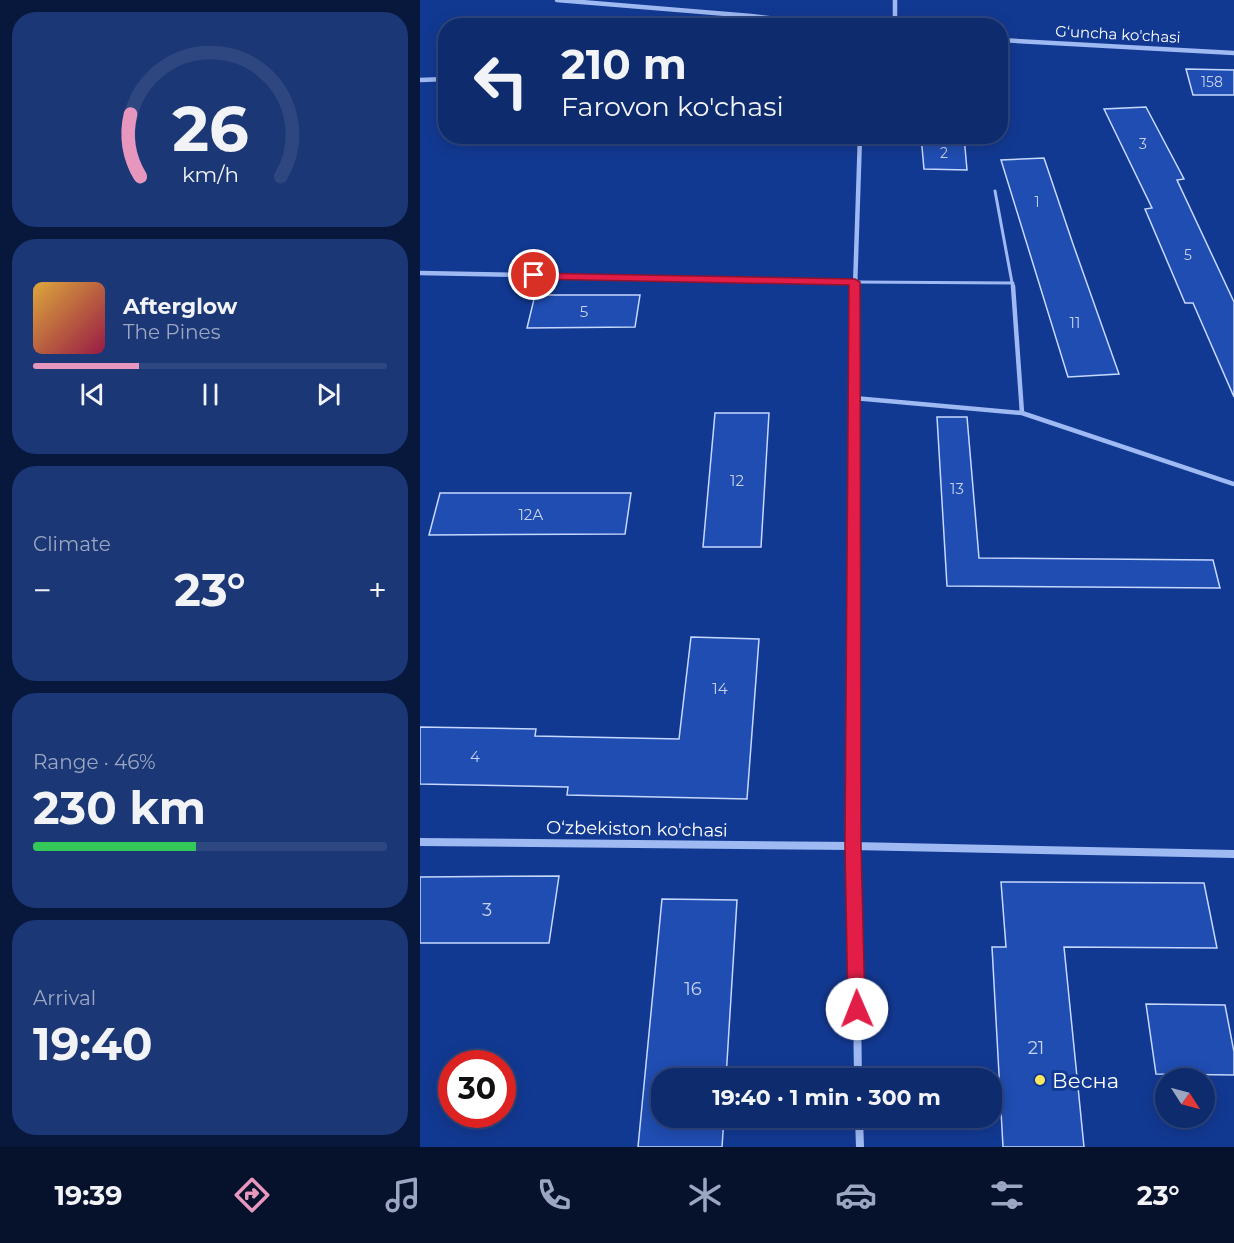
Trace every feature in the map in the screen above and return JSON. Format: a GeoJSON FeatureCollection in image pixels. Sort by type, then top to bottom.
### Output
{"type":"FeatureCollection","features":[{"type":"Feature","properties":{"kind":"street"},"geometry":{"type":"LineString","coordinates":[[557,0],[767,18]]}},
{"type":"Feature","properties":{"kind":"street"},"geometry":{"type":"LineString","coordinates":[[895,0],[895,18]]}},
{"type":"Feature","properties":{"kind":"street","name":"G‘uncha ko'chasi"},"geometry":{"type":"LineString","coordinates":[[1008,40],[1234,52]]}},
{"type":"Feature","properties":{"kind":"street"},"geometry":{"type":"LineString","coordinates":[[420,80],[438,79]]}},
{"type":"Feature","properties":{"kind":"street"},"geometry":{"type":"LineString","coordinates":[[858,1068],[853,846],[855,282],[860,144]]}},
{"type":"Feature","properties":{"kind":"street"},"geometry":{"type":"LineString","coordinates":[[420,273],[855,282]]}},
{"type":"Feature","properties":{"kind":"street","name":"O‘zbekiston ko'chasi"},"geometry":{"type":"LineString","coordinates":[[420,842],[853,846],[1234,854]]}},
{"type":"Feature","properties":{"kind":"street"},"geometry":{"type":"LineString","coordinates":[[859,1128],[860,1147]]}},
{"type":"Feature","properties":{"kind":"lane"},"geometry":{"type":"LineString","coordinates":[[995,191],[1012,283],[1022,413]]}},
{"type":"Feature","properties":{"kind":"lane"},"geometry":{"type":"LineString","coordinates":[[855,282],[1012,283]]}},
{"type":"Feature","properties":{"kind":"lane"},"geometry":{"type":"LineString","coordinates":[[854,398],[1022,413],[1234,484]]}},
{"type":"Feature","properties":{"kind":"building"},"geometry":{"type":"Polygon","coordinates":[[[1186,69],[1234,70],[1234,95],[1193,95],[1186,69]]]}},
{"type":"Feature","properties":{"kind":"building"},"geometry":{"type":"Polygon","coordinates":[[[1146,107],[1184,179],[1177,180],[1234,302],[1234,397],[1193,303],[1185,303],[1145,209],[1152,208],[1104,109],[1146,107]]]}},
{"type":"Feature","properties":{"kind":"building"},"geometry":{"type":"Polygon","coordinates":[[[922,144],[965,144],[967,170],[924,169],[922,144]]]}},
{"type":"Feature","properties":{"kind":"building"},"geometry":{"type":"Polygon","coordinates":[[[1044,158],[1119,374],[1068,377],[1001,160],[1044,158]]]}},
{"type":"Feature","properties":{"kind":"building"},"geometry":{"type":"Polygon","coordinates":[[[535,295],[640,295],[635,327],[527,328],[535,295]]]}},
{"type":"Feature","properties":{"kind":"building"},"geometry":{"type":"Polygon","coordinates":[[[715,413],[769,413],[761,547],[703,547],[715,413]]]}},
{"type":"Feature","properties":{"kind":"building"},"geometry":{"type":"Polygon","coordinates":[[[937,417],[967,417],[979,558],[1213,560],[1220,588],[947,586],[937,417]]]}},
{"type":"Feature","properties":{"kind":"building"},"geometry":{"type":"Polygon","coordinates":[[[440,493],[631,493],[625,534],[429,535],[440,493]]]}},
{"type":"Feature","properties":{"kind":"building"},"geometry":{"type":"Polygon","coordinates":[[[691,637],[759,639],[747,799],[567,795],[568,787],[420,784],[420,727],[536,729],[535,736],[679,739],[691,637]]]}},
{"type":"Feature","properties":{"kind":"building"},"geometry":{"type":"Polygon","coordinates":[[[559,876],[549,943],[420,943],[420,877],[559,876]]]}},
{"type":"Feature","properties":{"kind":"building"},"geometry":{"type":"Polygon","coordinates":[[[1001,882],[1204,883],[1217,948],[1064,947],[1084,1147],[1003,1147],[1002,1068],[999,1068],[992,947],[1006,947],[1001,882]]]}},
{"type":"Feature","properties":{"kind":"building"},"geometry":{"type":"Polygon","coordinates":[[[662,899],[737,900],[727,1068],[651,1068],[651,1128],[723,1128],[722,1147],[638,1147],[662,899]]]}},
{"type":"Feature","properties":{"kind":"building"},"geometry":{"type":"Polygon","coordinates":[[[1146,1004],[1225,1005],[1234,1052],[1234,1075],[1215,1075],[1215,1068],[1155,1068],[1146,1004]]]}},
{"type":"Feature","properties":{"kind":"place","name":"Весна"},"geometry":{"type":"Point","coordinates":[1040,1080]}},
{"type":"Feature","properties":{"kind":"route"},"geometry":{"type":"LineString","coordinates":[[534,275],[855,282],[853,846],[857,1009]]}}]}
